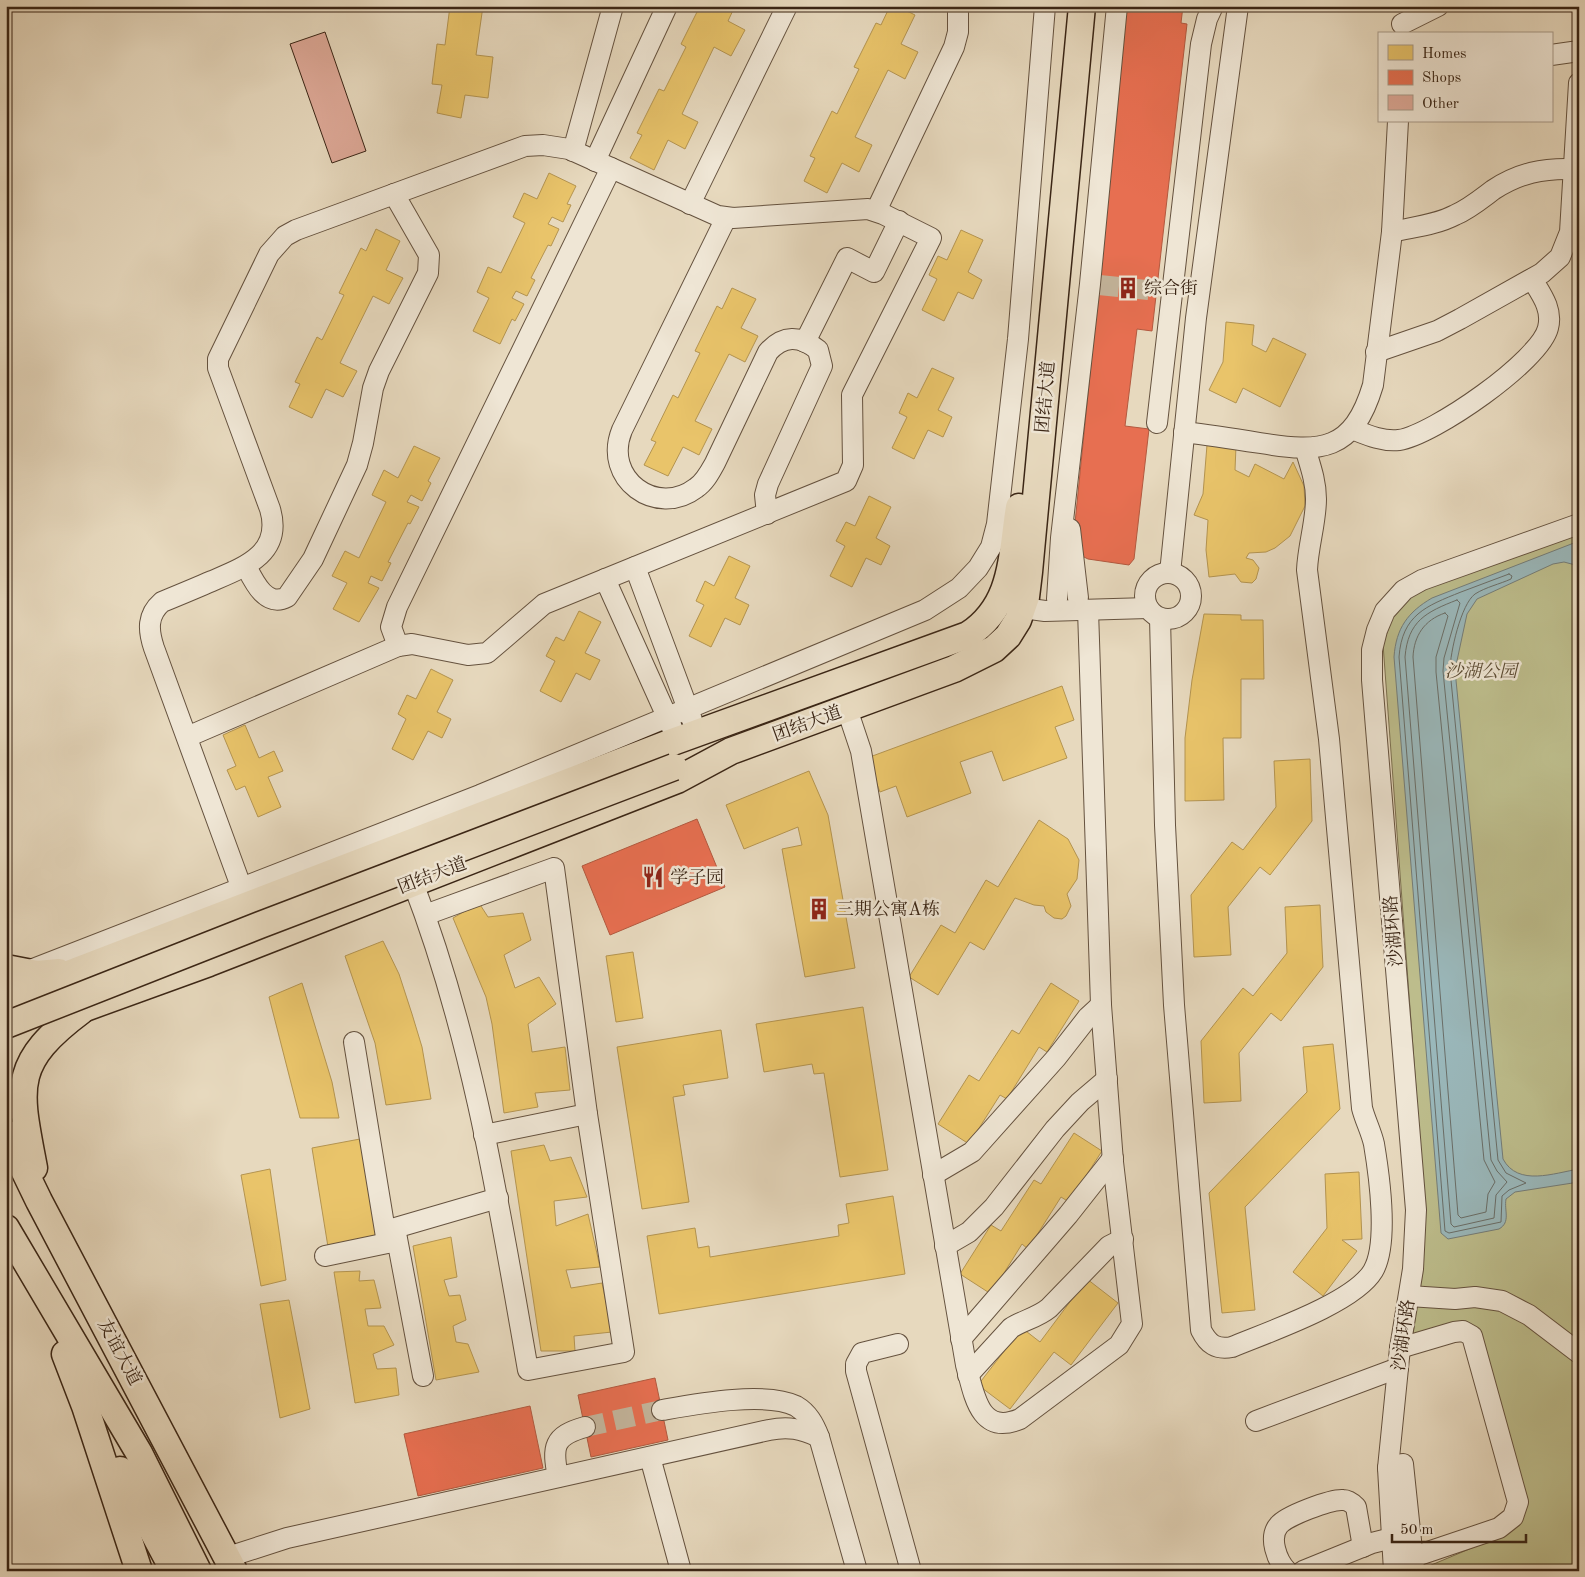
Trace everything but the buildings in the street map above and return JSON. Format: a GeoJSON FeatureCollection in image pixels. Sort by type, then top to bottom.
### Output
{"type":"FeatureCollection","features":[{"type":"Feature","properties":{"kind":"main road","name":"团结大道"},"geometry":{"type":"LineString","coordinates":[[6,998],[679,746],[968,635],[981,626],[998,605],[1009,570],[1021,494],[1066,6]]}},
{"type":"Feature","properties":{"kind":"main road","name":"团结大道"},"geometry":{"type":"LineString","coordinates":[[6,1024],[85,1008],[209,963],[677,780],[731,751],[954,669],[994,649],[1013,630],[1024,603],[1082,6]]}},
{"type":"Feature","properties":{"kind":"main road"},"geometry":{"type":"LineString","coordinates":[[6,1012],[257,914],[618,778],[679,746]]}},
{"type":"Feature","properties":{"kind":"main road"},"geometry":{"type":"LineString","coordinates":[[6,1024],[260,925],[679,746],[731,751]]}},
{"type":"Feature","properties":{"kind":"main road"},"geometry":{"type":"LineString","coordinates":[[16,970],[50,974],[112,957]]}},
{"type":"Feature","properties":{"kind":"main road"},"geometry":{"type":"LineString","coordinates":[[40,1201],[24,1110],[26,1076],[29,1064],[45,1040],[85,1008]]}},
{"type":"Feature","properties":{"kind":"main road","name":"友谊大道"},"geometry":{"type":"LineString","coordinates":[[6,1133],[231,1564]]}},
{"type":"Feature","properties":{"kind":"main road","name":"友谊大道"},"geometry":{"type":"LineString","coordinates":[[6,1228],[34,1279],[139,1453],[198,1571]]}},
{"type":"Feature","properties":{"kind":"main road","name":"友谊大道"},"geometry":{"type":"LineString","coordinates":[[34,1279],[85,1406],[138,1571]]}},
{"type":"Feature","properties":{"kind":"main road","name":"友谊大道"},"geometry":{"type":"LineString","coordinates":[[85,1406],[174,1571]]}},
{"type":"Feature","properties":{"kind":"main road"},"geometry":{"type":"LineString","coordinates":[[105,1466],[155,1571]]}},
{"type":"Feature","properties":{"kind":"street"},"geometry":{"type":"LineString","coordinates":[[574,151],[613,6]]}},
{"type":"Feature","properties":{"kind":"street"},"geometry":{"type":"LineString","coordinates":[[398,646],[391,627],[397,607],[603,164],[667,6]]}},
{"type":"Feature","properties":{"kind":"street"},"geometry":{"type":"LineString","coordinates":[[690,204],[788,6]]}},
{"type":"Feature","properties":{"kind":"street"},"geometry":{"type":"LineString","coordinates":[[876,211],[954,47],[958,32],[958,6]]}},
{"type":"Feature","properties":{"kind":"street"},"geometry":{"type":"LineString","coordinates":[[16,970],[242,889],[480,795],[926,610],[959,588],[985,558],[998,524],[1017,349],[1045,6]]}},
{"type":"Feature","properties":{"kind":"street"},"geometry":{"type":"LineString","coordinates":[[1057,599],[1061,538],[1094,285],[1117,6]]}},
{"type":"Feature","properties":{"kind":"street"},"geometry":{"type":"LineString","coordinates":[[1157,423],[1164,292],[1201,44],[1207,19],[1213,6]]}},
{"type":"Feature","properties":{"kind":"street"},"geometry":{"type":"LineString","coordinates":[[1170,572],[1196,318],[1238,6]]}},
{"type":"Feature","properties":{"kind":"street"},"geometry":{"type":"LineString","coordinates":[[1401,21],[1438,6]]}},
{"type":"Feature","properties":{"kind":"street"},"geometry":{"type":"LineString","coordinates":[[1552,55],[1579,51]]}},
{"type":"Feature","properties":{"kind":"street"},"geometry":{"type":"LineString","coordinates":[[1376,352],[1437,331],[1532,279],[1555,263],[1566,246],[1570,232],[1579,83]]}},
{"type":"Feature","properties":{"kind":"street"},"geometry":{"type":"LineString","coordinates":[[1184,432],[1305,448],[1327,446],[1352,429],[1370,394],[1392,232],[1399,122]]}},
{"type":"Feature","properties":{"kind":"street"},"geometry":{"type":"LineString","coordinates":[[187,736],[398,646],[412,644],[468,655],[487,653],[495,648],[536,608],[846,481],[853,465],[852,395],[931,238],[876,211],[726,218],[690,204],[574,151],[554,145],[525,146],[296,230],[285,236],[269,254],[220,351],[218,368],[272,516],[273,527],[266,547],[246,566],[162,602],[151,616],[148,624],[150,636],[242,889]]}},
{"type":"Feature","properties":{"kind":"street"},"geometry":{"type":"LineString","coordinates":[[1392,232],[1455,216],[1512,179],[1527,172],[1547,168],[1573,169]]}},
{"type":"Feature","properties":{"kind":"street"},"geometry":{"type":"LineString","coordinates":[[246,566],[262,592],[273,599],[281,600],[287,597],[313,559],[357,465],[363,444],[373,388],[385,359],[422,287],[430,264],[425,247],[394,194]]}},
{"type":"Feature","properties":{"kind":"street"},"geometry":{"type":"LineString","coordinates":[[726,218],[618,440],[617,456],[627,480],[640,491],[662,497],[685,494],[696,488],[706,479],[715,463],[768,352],[783,340],[795,338],[818,350],[822,366],[768,484],[765,496],[767,514]]}},
{"type":"Feature","properties":{"kind":"street"},"geometry":{"type":"LineString","coordinates":[[805,342],[847,258],[874,272],[899,221]]}},
{"type":"Feature","properties":{"kind":"street"},"geometry":{"type":"LineString","coordinates":[[1352,429],[1387,440],[1416,436],[1468,405],[1529,358],[1544,338],[1550,321],[1546,302],[1532,279]]}},
{"type":"Feature","properties":{"kind":"street"},"geometry":{"type":"LineString","coordinates":[[1024,603],[1057,599],[1083,604],[1151,607],[1169,619],[1178,617],[1185,612],[1190,604],[1192,594],[1190,586],[1184,578],[1170,572],[1158,574],[1150,580],[1151,607],[1165,825],[1174,1005],[1202,1330],[1210,1344],[1224,1348],[1232,1347],[1351,1294],[1373,1271],[1378,1262],[1382,1240],[1382,1220],[1374,1142],[1362,1108],[1329,739],[1307,570],[1316,500],[1316,485],[1305,448]]}},
{"type":"Feature","properties":{"kind":"street"},"geometry":{"type":"LineString","coordinates":[[847,709],[861,751],[968,1375],[977,1404],[982,1413],[997,1422],[1011,1423],[1020,1419],[1119,1346],[1132,1324],[1113,1158],[1101,1006],[1083,604],[1066,506]]}},
{"type":"Feature","properties":{"kind":"street","name":"沙湖环路"},"geometry":{"type":"LineString","coordinates":[[1394,1571],[1388,1468],[1400,1348],[1415,1246],[1416,1210],[1372,680],[1374,640],[1386,611],[1397,597],[1413,584],[1579,524]]}},
{"type":"Feature","properties":{"kind":"street"},"geometry":{"type":"LineString","coordinates":[[635,567],[688,708],[679,746]]}},
{"type":"Feature","properties":{"kind":"street"},"geometry":{"type":"LineString","coordinates":[[605,579],[668,717],[679,746]]}},
{"type":"Feature","properties":{"kind":"street"},"geometry":{"type":"LineString","coordinates":[[1024,603],[1045,611],[1083,604]]}},
{"type":"Feature","properties":{"kind":"street"},"geometry":{"type":"LineString","coordinates":[[413,883],[455,1007],[498,1198],[528,1370],[624,1352],[587,1114],[554,868],[425,914]]}},
{"type":"Feature","properties":{"kind":"street"},"geometry":{"type":"LineString","coordinates":[[933,1175],[972,1152],[1056,1058],[1088,1017],[1101,1006]]}},
{"type":"Feature","properties":{"kind":"street"},"geometry":{"type":"LineString","coordinates":[[354,1042],[392,1242],[423,1376]]}},
{"type":"Feature","properties":{"kind":"street"},"geometry":{"type":"LineString","coordinates":[[945,1246],[970,1232],[994,1207],[1055,1130],[1080,1102],[1107,1079]]}},
{"type":"Feature","properties":{"kind":"street"},"geometry":{"type":"LineString","coordinates":[[484,1135],[587,1114]]}},
{"type":"Feature","properties":{"kind":"street"},"geometry":{"type":"LineString","coordinates":[[961,1339],[1068,1215],[1113,1158]]}},
{"type":"Feature","properties":{"kind":"street"},"geometry":{"type":"LineString","coordinates":[[392,1242],[395,1228],[498,1198]]}},
{"type":"Feature","properties":{"kind":"street"},"geometry":{"type":"LineString","coordinates":[[968,1375],[1010,1328],[1019,1322],[1042,1314],[1109,1246],[1123,1239]]}},
{"type":"Feature","properties":{"kind":"street"},"geometry":{"type":"LineString","coordinates":[[325,1256],[392,1242]]}},
{"type":"Feature","properties":{"kind":"street"},"geometry":{"type":"LineString","coordinates":[[1409,1296],[1455,1299],[1475,1297],[1502,1302],[1529,1315],[1579,1353]]}},
{"type":"Feature","properties":{"kind":"street"},"geometry":{"type":"LineString","coordinates":[[1388,1468],[1403,1464],[1413,1564],[1499,1528],[1513,1517],[1518,1502],[1472,1336],[1464,1331],[1454,1332],[1400,1348]]}},
{"type":"Feature","properties":{"kind":"street"},"geometry":{"type":"LineString","coordinates":[[898,1344],[867,1350],[862,1353],[856,1364],[911,1571]]}},
{"type":"Feature","properties":{"kind":"street"},"geometry":{"type":"LineString","coordinates":[[1256,1421],[1398,1368]]}},
{"type":"Feature","properties":{"kind":"street"},"geometry":{"type":"LineString","coordinates":[[662,1410],[721,1402],[773,1400],[787,1403],[803,1411],[815,1426],[819,1437],[857,1571]]}},
{"type":"Feature","properties":{"kind":"street"},"geometry":{"type":"LineString","coordinates":[[558,1477],[554,1459],[556,1444],[563,1436],[585,1427]]}},
{"type":"Feature","properties":{"kind":"street"},"geometry":{"type":"LineString","coordinates":[[231,1564],[288,1538],[785,1427],[797,1428],[819,1437]]}},
{"type":"Feature","properties":{"kind":"street"},"geometry":{"type":"LineString","coordinates":[[650,1457],[681,1571]]}},
{"type":"Feature","properties":{"kind":"street"},"geometry":{"type":"LineString","coordinates":[[1287,1571],[1276,1549],[1274,1534],[1280,1523],[1290,1517],[1333,1501],[1346,1500],[1356,1507],[1362,1542]]}},
{"type":"Feature","properties":{"kind":"street"},"geometry":{"type":"LineString","coordinates":[[1303,1571],[1362,1542],[1392,1536]]}},
{"type":"Feature","properties":{"kind":"green space","name":"沙湖公园"},"geometry":{"type":"Polygon","coordinates":[[[1579,533],[1579,1571],[1429,1571],[1429,1566],[1512,1531],[1519,1523],[1481,1338],[1413,1335],[1422,1262],[1425,1210],[1383,644],[1392,619],[1416,591],[1579,533]]]}},
{"type":"Feature","properties":{"kind":"water"},"geometry":{"type":"Polygon","coordinates":[[[1579,541],[1579,566],[1564,562],[1553,564],[1477,599],[1467,614],[1455,670],[1503,1159],[1510,1168],[1527,1176],[1548,1175],[1579,1169],[1579,1182],[1515,1192],[1506,1199],[1506,1220],[1499,1229],[1448,1239],[1441,1233],[1394,657],[1395,647],[1401,629],[1410,615],[1432,598],[1579,541]]]}},
{"type":"Feature","properties":{"kind":"tunnel"},"geometry":{"type":"LineString","coordinates":[[1099,285],[1157,291]]}},
{"type":"Feature","properties":{"kind":"tunnel"},"geometry":{"type":"LineString","coordinates":[[585,1427],[662,1410]]}},
{"type":"Feature","properties":{"kind":"place","name":"综合街"},"geometry":{"type":"Point","coordinates":[1128,288]}},
{"type":"Feature","properties":{"kind":"place","name":"学子园"},"geometry":{"type":"Point","coordinates":[653,877]}},
{"type":"Feature","properties":{"kind":"place","name":"三期公寓A栋"},"geometry":{"type":"Point","coordinates":[819,909]}}]}
